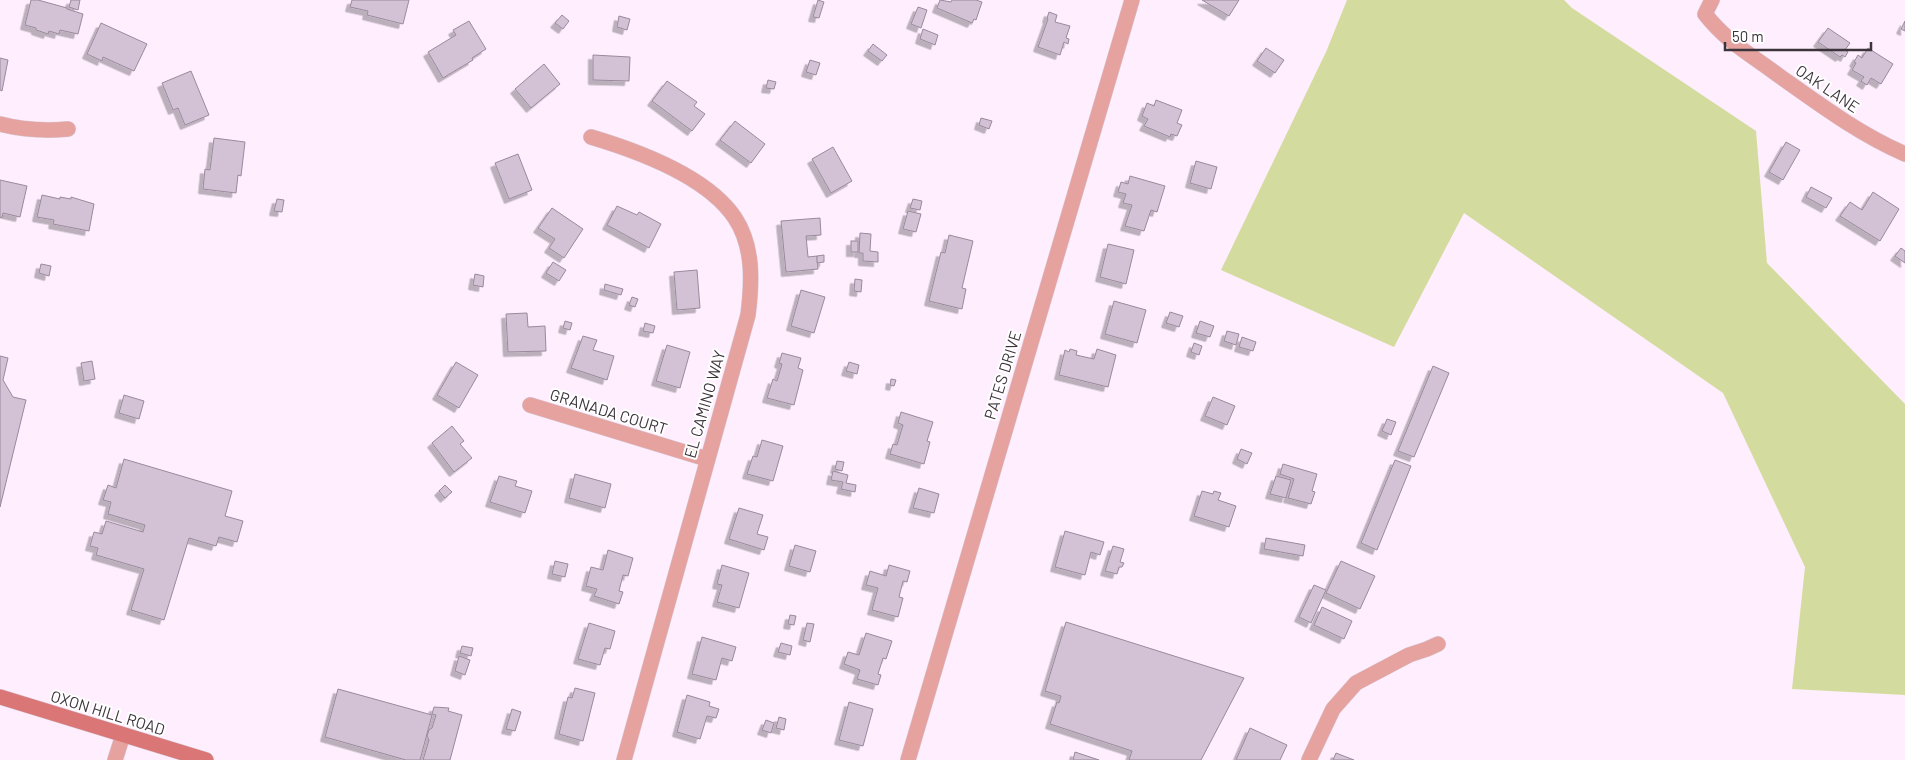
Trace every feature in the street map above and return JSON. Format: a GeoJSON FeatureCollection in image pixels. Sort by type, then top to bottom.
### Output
{"type":"FeatureCollection","features":[{"type":"Feature","properties":{"kind":"main road","name":"OXON HILL ROAD"},"geometry":{"type":"LineString","coordinates":[[0,697],[206,760]]}},
{"type":"Feature","properties":{"kind":"street","name":"PATES DRIVE"},"geometry":{"type":"LineString","coordinates":[[908,760],[1132,0]]}},
{"type":"Feature","properties":{"kind":"street","name":"OAK LANE"},"geometry":{"type":"LineString","coordinates":[[1712,0],[1705,14],[1718,30],[1744,52],[1830,112],[1864,133],[1905,154]]}},
{"type":"Feature","properties":{"kind":"street"},"geometry":{"type":"LineString","coordinates":[[0,124],[30,130],[50,131],[68,129]]}},
{"type":"Feature","properties":{"kind":"street","name":"EL CAMINO WAY"},"geometry":{"type":"LineString","coordinates":[[591,137],[654,159],[687,177],[717,198],[735,219],[746,244],[751,269],[748,315],[706,459],[624,760]]}},
{"type":"Feature","properties":{"kind":"street","name":"GRANADA COURT"},"geometry":{"type":"LineString","coordinates":[[530,405],[706,459]]}},
{"type":"Feature","properties":{"kind":"street"},"geometry":{"type":"LineString","coordinates":[[1310,760],[1333,709],[1356,683],[1409,654],[1438,644]]}},
{"type":"Feature","properties":{"kind":"street"},"geometry":{"type":"LineString","coordinates":[[115,760],[123,735]]}},
{"type":"Feature","properties":{"kind":"green space"},"geometry":{"type":"Polygon","coordinates":[[[1347,0],[1564,0],[1572,8],[1756,131],[1767,263],[1905,404],[1905,695],[1792,689],[1805,567],[1723,393],[1464,213],[1394,347],[1221,270],[1326,52],[1347,0]]]}},
{"type":"Feature","properties":{"kind":"building"},"geometry":{"type":"Polygon","coordinates":[[[31,0],[38,0],[83,14],[78,34],[60,30],[59,34],[49,31],[48,34],[25,25],[31,0]]]}},
{"type":"Feature","properties":{"kind":"building"},"geometry":{"type":"Polygon","coordinates":[[[71,0],[80,0],[78,10],[69,7],[71,0]]]}},
{"type":"Feature","properties":{"kind":"building"},"geometry":{"type":"Polygon","coordinates":[[[352,0],[409,0],[403,24],[367,15],[368,11],[350,7],[352,0]]]}},
{"type":"Feature","properties":{"kind":"building"},"geometry":{"type":"Polygon","coordinates":[[[818,0],[824,2],[819,18],[813,17],[818,0]]]}},
{"type":"Feature","properties":{"kind":"building"},"geometry":{"type":"Polygon","coordinates":[[[940,0],[951,2],[952,0],[976,0],[982,2],[976,20],[974,19],[972,23],[937,8],[940,0]]]}},
{"type":"Feature","properties":{"kind":"building"},"geometry":{"type":"Polygon","coordinates":[[[1202,0],[1239,0],[1229,16],[1202,0]]]}},
{"type":"Feature","properties":{"kind":"building"},"geometry":{"type":"Polygon","coordinates":[[[918,7],[927,10],[921,28],[911,24],[918,7]]]}},
{"type":"Feature","properties":{"kind":"building"},"geometry":{"type":"Polygon","coordinates":[[[1049,12],[1057,15],[1055,22],[1070,26],[1066,38],[1069,39],[1068,44],[1064,42],[1060,55],[1038,47],[1049,12]]]}},
{"type":"Feature","properties":{"kind":"building"},"geometry":{"type":"Polygon","coordinates":[[[562,15],[569,21],[563,29],[555,23],[562,15]]]}},
{"type":"Feature","properties":{"kind":"building"},"geometry":{"type":"Polygon","coordinates":[[[619,16],[630,19],[627,30],[617,27],[619,16]]]}},
{"type":"Feature","properties":{"kind":"building"},"geometry":{"type":"Polygon","coordinates":[[[469,21],[486,49],[472,58],[473,60],[443,78],[428,52],[456,35],[453,30],[469,21]]]}},
{"type":"Feature","properties":{"kind":"building"},"geometry":{"type":"Polygon","coordinates":[[[1905,21],[1905,31],[1901,29],[1905,21]]]}},
{"type":"Feature","properties":{"kind":"building"},"geometry":{"type":"Polygon","coordinates":[[[101,23],[147,44],[134,71],[103,57],[102,61],[87,54],[101,23]]]}},
{"type":"Feature","properties":{"kind":"building"},"geometry":{"type":"Polygon","coordinates":[[[1828,28],[1850,43],[1845,50],[1848,52],[1845,57],[1842,55],[1840,57],[1818,42],[1828,28]]]}},
{"type":"Feature","properties":{"kind":"building"},"geometry":{"type":"Polygon","coordinates":[[[923,29],[938,35],[935,45],[920,39],[923,29]]]}},
{"type":"Feature","properties":{"kind":"building"},"geometry":{"type":"Polygon","coordinates":[[[873,44],[887,55],[882,61],[868,51],[873,44]]]}},
{"type":"Feature","properties":{"kind":"building"},"geometry":{"type":"Polygon","coordinates":[[[1266,48],[1284,60],[1275,73],[1257,61],[1266,48]]]}},
{"type":"Feature","properties":{"kind":"building"},"geometry":{"type":"Polygon","coordinates":[[[1868,48],[1893,64],[1881,84],[1871,78],[1867,85],[1861,81],[1864,77],[1852,70],[1858,55],[1862,58],[1868,48]]]}},
{"type":"Feature","properties":{"kind":"building"},"geometry":{"type":"Polygon","coordinates":[[[593,55],[630,57],[629,81],[593,80],[593,55]]]}},
{"type":"Feature","properties":{"kind":"building"},"geometry":{"type":"Polygon","coordinates":[[[0,58],[8,60],[2,91],[0,90],[0,58]]]}},
{"type":"Feature","properties":{"kind":"building"},"geometry":{"type":"Polygon","coordinates":[[[810,60],[820,63],[816,75],[806,72],[810,60]]]}},
{"type":"Feature","properties":{"kind":"building"},"geometry":{"type":"Polygon","coordinates":[[[544,64],[560,84],[531,108],[515,89],[544,64]]]}},
{"type":"Feature","properties":{"kind":"building"},"geometry":{"type":"Polygon","coordinates":[[[191,71],[209,115],[185,125],[178,108],[173,110],[162,83],[191,71]]]}},
{"type":"Feature","properties":{"kind":"building"},"geometry":{"type":"Polygon","coordinates":[[[768,80],[776,82],[774,89],[766,88],[768,80]]]}},
{"type":"Feature","properties":{"kind":"building"},"geometry":{"type":"Polygon","coordinates":[[[667,81],[697,102],[694,106],[705,114],[692,131],[652,101],[667,81]]]}},
{"type":"Feature","properties":{"kind":"building"},"geometry":{"type":"Polygon","coordinates":[[[1156,100],[1182,110],[1177,123],[1182,125],[1177,136],[1171,134],[1170,137],[1144,126],[1148,119],[1142,116],[1147,103],[1154,106],[1156,100]]]}},
{"type":"Feature","properties":{"kind":"building"},"geometry":{"type":"Polygon","coordinates":[[[981,118],[992,121],[989,129],[979,125],[981,118]]]}},
{"type":"Feature","properties":{"kind":"building"},"geometry":{"type":"Polygon","coordinates":[[[735,121],[765,144],[751,163],[720,140],[735,121]]]}},
{"type":"Feature","properties":{"kind":"building"},"geometry":{"type":"Polygon","coordinates":[[[214,138],[245,142],[241,176],[238,175],[236,193],[203,189],[205,169],[210,170],[214,138]]]}},
{"type":"Feature","properties":{"kind":"building"},"geometry":{"type":"Polygon","coordinates":[[[1786,142],[1800,150],[1783,180],[1769,172],[1786,142]]]}},
{"type":"Feature","properties":{"kind":"building"},"geometry":{"type":"Polygon","coordinates":[[[833,147],[852,181],[831,193],[812,159],[833,147]]]}},
{"type":"Feature","properties":{"kind":"building"},"geometry":{"type":"Polygon","coordinates":[[[518,154],[532,190],[509,199],[495,163],[518,154]]]}},
{"type":"Feature","properties":{"kind":"building"},"geometry":{"type":"Polygon","coordinates":[[[1196,161],[1217,167],[1211,189],[1190,183],[1196,161]]]}},
{"type":"Feature","properties":{"kind":"building"},"geometry":{"type":"Polygon","coordinates":[[[1130,176],[1165,186],[1157,212],[1151,210],[1144,231],[1125,226],[1132,205],[1123,203],[1126,194],[1118,192],[1121,182],[1128,184],[1130,176]]]}},
{"type":"Feature","properties":{"kind":"building"},"geometry":{"type":"Polygon","coordinates":[[[0,180],[27,186],[20,217],[3,213],[2,218],[0,217],[0,180]]]}},
{"type":"Feature","properties":{"kind":"building"},"geometry":{"type":"Polygon","coordinates":[[[1811,187],[1832,198],[1826,208],[1806,197],[1811,187]]]}},
{"type":"Feature","properties":{"kind":"building"},"geometry":{"type":"Polygon","coordinates":[[[1873,192],[1899,209],[1880,241],[1840,216],[1850,202],[1862,210],[1873,192]]]}},
{"type":"Feature","properties":{"kind":"building"},"geometry":{"type":"Polygon","coordinates":[[[42,195],[60,199],[60,197],[71,199],[71,197],[94,204],[89,231],[53,224],[54,220],[37,217],[42,195]]]}},
{"type":"Feature","properties":{"kind":"building"},"geometry":{"type":"Polygon","coordinates":[[[277,199],[284,200],[282,212],[274,211],[277,199]]]}},
{"type":"Feature","properties":{"kind":"building"},"geometry":{"type":"Polygon","coordinates":[[[913,199],[922,201],[920,210],[910,208],[913,199]]]}},
{"type":"Feature","properties":{"kind":"building"},"geometry":{"type":"Polygon","coordinates":[[[617,206],[637,215],[639,212],[661,224],[649,248],[607,225],[617,206]]]}},
{"type":"Feature","properties":{"kind":"building"},"geometry":{"type":"Polygon","coordinates":[[[552,208],[583,229],[564,258],[549,248],[555,239],[538,228],[552,208]]]}},
{"type":"Feature","properties":{"kind":"building"},"geometry":{"type":"Polygon","coordinates":[[[908,211],[921,214],[916,232],[903,229],[908,211]]]}},
{"type":"Feature","properties":{"kind":"building"},"geometry":{"type":"Polygon","coordinates":[[[820,218],[821,235],[806,236],[808,257],[817,256],[818,269],[786,272],[781,221],[820,218]]]}},
{"type":"Feature","properties":{"kind":"building"},"geometry":{"type":"Polygon","coordinates":[[[860,233],[871,234],[870,251],[878,252],[878,262],[863,261],[863,253],[859,253],[860,233]]]}},
{"type":"Feature","properties":{"kind":"building"},"geometry":{"type":"Polygon","coordinates":[[[949,235],[973,241],[962,288],[966,289],[962,309],[929,301],[941,252],[945,253],[949,235]]]}},
{"type":"Feature","properties":{"kind":"building"},"geometry":{"type":"Polygon","coordinates":[[[851,241],[858,241],[858,252],[851,252],[851,241]]]}},
{"type":"Feature","properties":{"kind":"building"},"geometry":{"type":"Polygon","coordinates":[[[1108,244],[1134,250],[1126,284],[1100,277],[1108,244]]]}},
{"type":"Feature","properties":{"kind":"building"},"geometry":{"type":"Polygon","coordinates":[[[1901,248],[1905,251],[1905,263],[1895,256],[1901,248]]]}},
{"type":"Feature","properties":{"kind":"building"},"geometry":{"type":"Polygon","coordinates":[[[824,255],[824,262],[817,263],[817,256],[824,255]]]}},
{"type":"Feature","properties":{"kind":"building"},"geometry":{"type":"Polygon","coordinates":[[[553,262],[566,270],[559,281],[546,273],[553,262]]]}},
{"type":"Feature","properties":{"kind":"building"},"geometry":{"type":"Polygon","coordinates":[[[41,264],[51,266],[49,276],[39,273],[41,264]]]}},
{"type":"Feature","properties":{"kind":"building"},"geometry":{"type":"Polygon","coordinates":[[[697,270],[700,308],[677,310],[674,272],[697,270]]]}},
{"type":"Feature","properties":{"kind":"building"},"geometry":{"type":"Polygon","coordinates":[[[475,274],[484,276],[483,287],[473,285],[475,274]]]}},
{"type":"Feature","properties":{"kind":"building"},"geometry":{"type":"Polygon","coordinates":[[[855,279],[862,280],[861,292],[854,291],[855,279]]]}},
{"type":"Feature","properties":{"kind":"building"},"geometry":{"type":"Polygon","coordinates":[[[605,284],[623,289],[621,295],[604,290],[605,284]]]}},
{"type":"Feature","properties":{"kind":"building"},"geometry":{"type":"Polygon","coordinates":[[[801,290],[825,297],[814,333],[791,326],[801,290]]]}},
{"type":"Feature","properties":{"kind":"building"},"geometry":{"type":"Polygon","coordinates":[[[632,297],[638,299],[635,307],[629,305],[632,297]]]}},
{"type":"Feature","properties":{"kind":"building"},"geometry":{"type":"Polygon","coordinates":[[[1114,301],[1146,310],[1137,343],[1105,334],[1114,301]]]}},
{"type":"Feature","properties":{"kind":"building"},"geometry":{"type":"Polygon","coordinates":[[[1170,312],[1183,316],[1179,327],[1166,323],[1170,312]]]}},
{"type":"Feature","properties":{"kind":"building"},"geometry":{"type":"Polygon","coordinates":[[[527,313],[528,327],[545,326],[546,351],[508,352],[506,314],[527,313]]]}},
{"type":"Feature","properties":{"kind":"building"},"geometry":{"type":"Polygon","coordinates":[[[565,321],[572,323],[570,330],[563,328],[565,321]]]}},
{"type":"Feature","properties":{"kind":"building"},"geometry":{"type":"Polygon","coordinates":[[[1200,321],[1214,326],[1210,337],[1196,333],[1200,321]]]}},
{"type":"Feature","properties":{"kind":"building"},"geometry":{"type":"Polygon","coordinates":[[[645,323],[655,326],[653,333],[643,331],[645,323]]]}},
{"type":"Feature","properties":{"kind":"building"},"geometry":{"type":"Polygon","coordinates":[[[1227,331],[1239,334],[1236,345],[1224,341],[1227,331]]]}},
{"type":"Feature","properties":{"kind":"building"},"geometry":{"type":"Polygon","coordinates":[[[583,336],[597,340],[593,350],[614,356],[607,380],[571,368],[583,336]]]}},
{"type":"Feature","properties":{"kind":"building"},"geometry":{"type":"Polygon","coordinates":[[[1242,337],[1256,342],[1253,351],[1239,347],[1242,337]]]}},
{"type":"Feature","properties":{"kind":"building"},"geometry":{"type":"Polygon","coordinates":[[[1194,343],[1202,346],[1199,355],[1191,352],[1194,343]]]}},
{"type":"Feature","properties":{"kind":"building"},"geometry":{"type":"Polygon","coordinates":[[[667,345],[690,352],[680,388],[656,381],[667,345]]]}},
{"type":"Feature","properties":{"kind":"building"},"geometry":{"type":"Polygon","coordinates":[[[1070,349],[1077,351],[1076,355],[1094,359],[1097,349],[1116,355],[1108,387],[1059,375],[1065,350],[1069,352],[1070,349]]]}},
{"type":"Feature","properties":{"kind":"building"},"geometry":{"type":"Polygon","coordinates":[[[782,353],[801,358],[798,368],[803,370],[794,405],[767,398],[773,379],[777,381],[782,364],[779,363],[782,353]]]}},
{"type":"Feature","properties":{"kind":"building"},"geometry":{"type":"Polygon","coordinates":[[[0,356],[8,358],[3,380],[13,397],[26,400],[0,507],[0,356]]]}},
{"type":"Feature","properties":{"kind":"building"},"geometry":{"type":"Polygon","coordinates":[[[92,361],[95,379],[84,381],[81,363],[92,361]]]}},
{"type":"Feature","properties":{"kind":"building"},"geometry":{"type":"Polygon","coordinates":[[[456,362],[478,375],[459,408],[437,395],[456,362]]]}},
{"type":"Feature","properties":{"kind":"building"},"geometry":{"type":"Polygon","coordinates":[[[849,362],[859,365],[857,374],[846,371],[849,362]]]}},
{"type":"Feature","properties":{"kind":"building"},"geometry":{"type":"Polygon","coordinates":[[[1433,366],[1449,373],[1414,457],[1398,451],[1433,366]]]}},
{"type":"Feature","properties":{"kind":"building"},"geometry":{"type":"Polygon","coordinates":[[[891,379],[896,380],[894,386],[890,385],[891,379]]]}},
{"type":"Feature","properties":{"kind":"building"},"geometry":{"type":"Polygon","coordinates":[[[124,395],[144,401],[139,419],[119,413],[124,395]]]}},
{"type":"Feature","properties":{"kind":"building"},"geometry":{"type":"Polygon","coordinates":[[[1213,397],[1235,406],[1227,425],[1205,416],[1213,397]]]}},
{"type":"Feature","properties":{"kind":"building"},"geometry":{"type":"Polygon","coordinates":[[[901,412],[933,422],[927,441],[930,442],[924,464],[890,454],[893,444],[897,445],[903,425],[898,423],[901,412]]]}},
{"type":"Feature","properties":{"kind":"building"},"geometry":{"type":"Polygon","coordinates":[[[1387,419],[1396,422],[1391,435],[1382,431],[1387,419]]]}},
{"type":"Feature","properties":{"kind":"building"},"geometry":{"type":"Polygon","coordinates":[[[452,426],[464,441],[460,444],[472,458],[454,472],[432,443],[452,426]]]}},
{"type":"Feature","properties":{"kind":"building"},"geometry":{"type":"Polygon","coordinates":[[[762,440],[783,446],[773,481],[747,474],[753,456],[757,457],[762,440]]]}},
{"type":"Feature","properties":{"kind":"building"},"geometry":{"type":"Polygon","coordinates":[[[1241,449],[1252,453],[1247,464],[1237,459],[1241,449]]]}},
{"type":"Feature","properties":{"kind":"building"},"geometry":{"type":"Polygon","coordinates":[[[124,459],[232,491],[225,516],[243,521],[237,542],[219,537],[216,546],[189,538],[164,620],[131,610],[144,569],[96,555],[98,548],[90,546],[94,532],[102,534],[106,521],[143,532],[145,525],[108,514],[111,502],[103,500],[108,485],[116,488],[124,459]]]}},
{"type":"Feature","properties":{"kind":"building"},"geometry":{"type":"Polygon","coordinates":[[[1395,460],[1411,466],[1377,550],[1361,543],[1395,460]]]}},
{"type":"Feature","properties":{"kind":"building"},"geometry":{"type":"Polygon","coordinates":[[[837,461],[844,462],[842,471],[835,469],[837,461]]]}},
{"type":"Feature","properties":{"kind":"building"},"geometry":{"type":"Polygon","coordinates":[[[1283,464],[1317,474],[1312,491],[1315,492],[1311,504],[1288,498],[1294,479],[1280,474],[1283,464]]]}},
{"type":"Feature","properties":{"kind":"building"},"geometry":{"type":"Polygon","coordinates":[[[833,471],[848,475],[846,483],[856,485],[855,492],[841,489],[843,482],[831,480],[833,471]]]}},
{"type":"Feature","properties":{"kind":"building"},"geometry":{"type":"Polygon","coordinates":[[[575,474],[611,484],[605,508],[569,498],[575,474]]]}},
{"type":"Feature","properties":{"kind":"building"},"geometry":{"type":"Polygon","coordinates":[[[499,476],[517,481],[515,486],[532,491],[525,513],[490,502],[499,476]]]}},
{"type":"Feature","properties":{"kind":"building"},"geometry":{"type":"Polygon","coordinates":[[[1276,476],[1291,480],[1286,498],[1270,494],[1276,476]]]}},
{"type":"Feature","properties":{"kind":"building"},"geometry":{"type":"Polygon","coordinates":[[[445,485],[452,492],[445,498],[439,491],[445,485]]]}},
{"type":"Feature","properties":{"kind":"building"},"geometry":{"type":"Polygon","coordinates":[[[919,488],[939,494],[934,513],[913,508],[919,488]]]}},
{"type":"Feature","properties":{"kind":"building"},"geometry":{"type":"Polygon","coordinates":[[[1202,491],[1213,494],[1214,491],[1221,493],[1218,500],[1236,506],[1229,527],[1194,516],[1202,491]]]}},
{"type":"Feature","properties":{"kind":"building"},"geometry":{"type":"Polygon","coordinates":[[[739,508],[763,515],[757,534],[768,537],[764,550],[729,539],[739,508]]]}},
{"type":"Feature","properties":{"kind":"building"},"geometry":{"type":"Polygon","coordinates":[[[1065,531],[1104,542],[1100,555],[1091,552],[1085,575],[1055,567],[1065,531]]]}},
{"type":"Feature","properties":{"kind":"building"},"geometry":{"type":"Polygon","coordinates":[[[1266,538],[1305,545],[1303,556],[1264,549],[1266,538]]]}},
{"type":"Feature","properties":{"kind":"building"},"geometry":{"type":"Polygon","coordinates":[[[795,545],[816,551],[810,572],[789,566],[795,545]]]}},
{"type":"Feature","properties":{"kind":"building"},"geometry":{"type":"Polygon","coordinates":[[[1113,546],[1124,549],[1120,562],[1124,563],[1122,567],[1119,567],[1117,574],[1105,571],[1113,546]]]}},
{"type":"Feature","properties":{"kind":"building"},"geometry":{"type":"Polygon","coordinates":[[[608,550],[633,558],[628,576],[623,575],[619,591],[623,592],[619,604],[594,596],[597,589],[586,586],[591,567],[603,570],[608,550]]]}},
{"type":"Feature","properties":{"kind":"building"},"geometry":{"type":"Polygon","coordinates":[[[555,561],[568,564],[565,577],[552,574],[555,561]]]}},
{"type":"Feature","properties":{"kind":"building"},"geometry":{"type":"Polygon","coordinates":[[[1341,561],[1375,576],[1360,609],[1326,593],[1341,561]]]}},
{"type":"Feature","properties":{"kind":"building"},"geometry":{"type":"Polygon","coordinates":[[[722,565],[749,573],[739,608],[717,602],[722,585],[717,584],[722,565]]]}},
{"type":"Feature","properties":{"kind":"building"},"geometry":{"type":"Polygon","coordinates":[[[889,565],[910,571],[907,582],[903,581],[899,597],[903,598],[898,617],[872,610],[878,588],[866,585],[870,571],[886,576],[889,565]]]}},
{"type":"Feature","properties":{"kind":"building"},"geometry":{"type":"Polygon","coordinates":[[[1314,585],[1326,590],[1311,623],[1299,617],[1314,585]]]}},
{"type":"Feature","properties":{"kind":"building"},"geometry":{"type":"Polygon","coordinates":[[[1322,607],[1352,621],[1344,639],[1314,625],[1322,607]]]}},
{"type":"Feature","properties":{"kind":"building"},"geometry":{"type":"Polygon","coordinates":[[[790,615],[796,616],[794,625],[788,624],[790,615]]]}},
{"type":"Feature","properties":{"kind":"building"},"geometry":{"type":"Polygon","coordinates":[[[1066,622],[1244,678],[1201,760],[1129,760],[1132,751],[1050,724],[1057,702],[1059,703],[1061,696],[1045,691],[1066,622]]]}},
{"type":"Feature","properties":{"kind":"building"},"geometry":{"type":"Polygon","coordinates":[[[589,623],[615,631],[610,649],[605,648],[600,665],[578,659],[589,623]]]}},
{"type":"Feature","properties":{"kind":"building"},"geometry":{"type":"Polygon","coordinates":[[[807,623],[814,624],[810,642],[803,640],[807,623]]]}},
{"type":"Feature","properties":{"kind":"building"},"geometry":{"type":"Polygon","coordinates":[[[866,633],[892,641],[886,659],[883,658],[878,674],[881,675],[878,685],[857,679],[860,670],[844,664],[848,652],[859,655],[866,633]]]}},
{"type":"Feature","properties":{"kind":"building"},"geometry":{"type":"Polygon","coordinates":[[[702,637],[736,647],[732,661],[722,658],[716,680],[692,674],[702,637]]]}},
{"type":"Feature","properties":{"kind":"building"},"geometry":{"type":"Polygon","coordinates":[[[781,643],[792,646],[790,655],[778,652],[781,643]]]}},
{"type":"Feature","properties":{"kind":"building"},"geometry":{"type":"Polygon","coordinates":[[[462,646],[473,648],[471,656],[460,653],[462,646]]]}},
{"type":"Feature","properties":{"kind":"building"},"geometry":{"type":"Polygon","coordinates":[[[459,656],[470,660],[465,675],[455,671],[459,656]]]}},
{"type":"Feature","properties":{"kind":"building"},"geometry":{"type":"Polygon","coordinates":[[[575,688],[595,693],[583,741],[559,734],[568,697],[572,698],[575,688]]]}},
{"type":"Feature","properties":{"kind":"building"},"geometry":{"type":"Polygon","coordinates":[[[338,689],[432,715],[420,760],[406,760],[325,737],[338,689]]]}},
{"type":"Feature","properties":{"kind":"building"},"geometry":{"type":"Polygon","coordinates":[[[687,695],[710,702],[709,706],[719,709],[716,718],[707,716],[700,739],[677,732],[687,695]]]}},
{"type":"Feature","properties":{"kind":"building"},"geometry":{"type":"Polygon","coordinates":[[[849,702],[873,709],[863,746],[839,740],[849,702]]]}},
{"type":"Feature","properties":{"kind":"building"},"geometry":{"type":"Polygon","coordinates":[[[434,707],[449,708],[448,711],[462,715],[450,760],[423,760],[429,740],[427,736],[436,715],[432,714],[434,707]]]}},
{"type":"Feature","properties":{"kind":"building"},"geometry":{"type":"Polygon","coordinates":[[[512,709],[521,712],[515,731],[506,729],[512,709]]]}},
{"type":"Feature","properties":{"kind":"building"},"geometry":{"type":"Polygon","coordinates":[[[779,717],[786,719],[784,730],[776,728],[779,717]]]}},
{"type":"Feature","properties":{"kind":"building"},"geometry":{"type":"Polygon","coordinates":[[[766,720],[774,723],[771,733],[762,730],[766,720]]]}},
{"type":"Feature","properties":{"kind":"building"},"geometry":{"type":"Polygon","coordinates":[[[1250,728],[1287,745],[1280,760],[1236,760],[1250,728]]]}},
{"type":"Feature","properties":{"kind":"building"},"geometry":{"type":"Polygon","coordinates":[[[1075,752],[1099,760],[1073,760],[1075,752]]]}},
{"type":"Feature","properties":{"kind":"building"},"geometry":{"type":"Polygon","coordinates":[[[1336,753],[1354,760],[1333,760],[1336,753]]]}}]}
